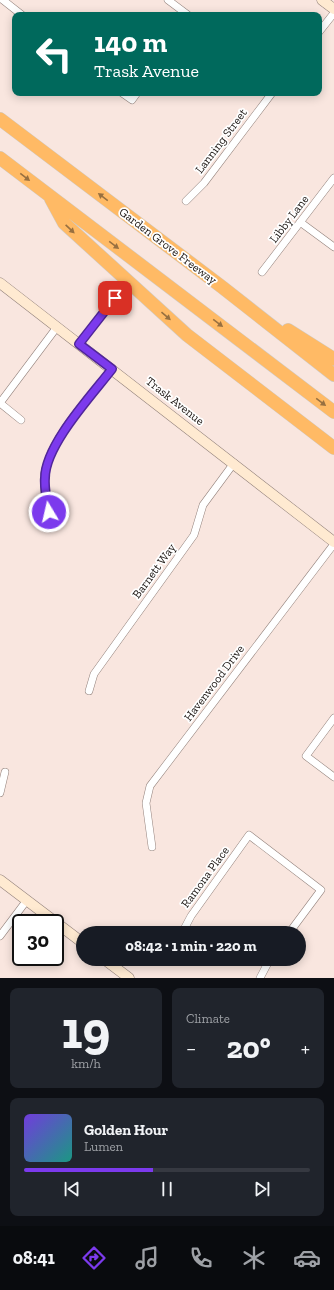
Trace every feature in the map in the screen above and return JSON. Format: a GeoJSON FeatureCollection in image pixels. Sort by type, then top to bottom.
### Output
{"type":"FeatureCollection","features":[{"type":"Feature","properties":{"kind":"highway","name":"Garden Grove Freeway"},"geometry":{"type":"LineString","coordinates":[[0,119],[222,287],[334,375]]}},
{"type":"Feature","properties":{"kind":"highway"},"geometry":{"type":"LineString","coordinates":[[0,158],[334,412]]}},
{"type":"Feature","properties":{"kind":"highway"},"geometry":{"type":"LineString","coordinates":[[50,196],[64,223],[138,292],[187,335],[334,448]]}},
{"type":"Feature","properties":{"kind":"highway"},"geometry":{"type":"LineString","coordinates":[[222,287],[334,359]]}},
{"type":"Feature","properties":{"kind":"main road"},"geometry":{"type":"LineString","coordinates":[[322,0],[334,9]]}},
{"type":"Feature","properties":{"kind":"main road","name":"Trask Avenue"},"geometry":{"type":"LineString","coordinates":[[0,283],[234,463],[334,543]]}},
{"type":"Feature","properties":{"kind":"main road"},"geometry":{"type":"LineString","coordinates":[[0,880],[76,938]]}},
{"type":"Feature","properties":{"kind":"main road"},"geometry":{"type":"LineString","coordinates":[[113,966],[129,978]]}},
{"type":"Feature","properties":{"kind":"street"},"geometry":{"type":"LineString","coordinates":[[3,0],[18,12]]}},
{"type":"Feature","properties":{"kind":"street"},"geometry":{"type":"LineString","coordinates":[[168,0],[184,12]]}},
{"type":"Feature","properties":{"kind":"street"},"geometry":{"type":"LineString","coordinates":[[322,28],[334,13]]}},
{"type":"Feature","properties":{"kind":"street"},"geometry":{"type":"LineString","coordinates":[[126,96],[132,100],[135,96]]}},
{"type":"Feature","properties":{"kind":"street","name":"Lanning Street"},"geometry":{"type":"LineString","coordinates":[[186,201],[204,183],[270,96]]}},
{"type":"Feature","properties":{"kind":"street","name":"Libby Lane"},"geometry":{"type":"LineString","coordinates":[[262,272],[334,178]]}},
{"type":"Feature","properties":{"kind":"street"},"geometry":{"type":"LineString","coordinates":[[300,222],[334,247]]}},
{"type":"Feature","properties":{"kind":"street"},"geometry":{"type":"LineString","coordinates":[[79,344],[115,298]]}},
{"type":"Feature","properties":{"kind":"street"},"geometry":{"type":"LineString","coordinates":[[21,420],[0,403],[57,327]]}},
{"type":"Feature","properties":{"kind":"street"},"geometry":{"type":"LineString","coordinates":[[51,523],[44,477],[51,453],[65,430],[112,369]]}},
{"type":"Feature","properties":{"kind":"street","name":"Barnett Way"},"geometry":{"type":"LineString","coordinates":[[89,691],[94,674],[194,535],[203,506],[234,463]]}},
{"type":"Feature","properties":{"kind":"street","name":"Havenwood Drive"},"geometry":{"type":"LineString","coordinates":[[152,848],[146,803],[150,786],[334,543]]}},
{"type":"Feature","properties":{"kind":"street"},"geometry":{"type":"LineString","coordinates":[[334,718],[306,756],[334,777]]}},
{"type":"Feature","properties":{"kind":"street"},"geometry":{"type":"LineString","coordinates":[[0,793],[5,772]]}},
{"type":"Feature","properties":{"kind":"street","name":"Ramona Place"},"geometry":{"type":"LineString","coordinates":[[186,926],[191,916],[249,835],[321,890],[294,926]]}},
{"type":"Feature","properties":{"kind":"street"},"geometry":{"type":"LineString","coordinates":[[0,936],[27,900]]}},
{"type":"Feature","properties":{"kind":"street"},"geometry":{"type":"LineString","coordinates":[[260,978],[266,966]]}},
{"type":"Feature","properties":{"kind":"route"},"geometry":{"type":"LineString","coordinates":[[49,512],[44,477],[51,453],[65,430],[112,369],[79,344],[115,298]]}}]}
